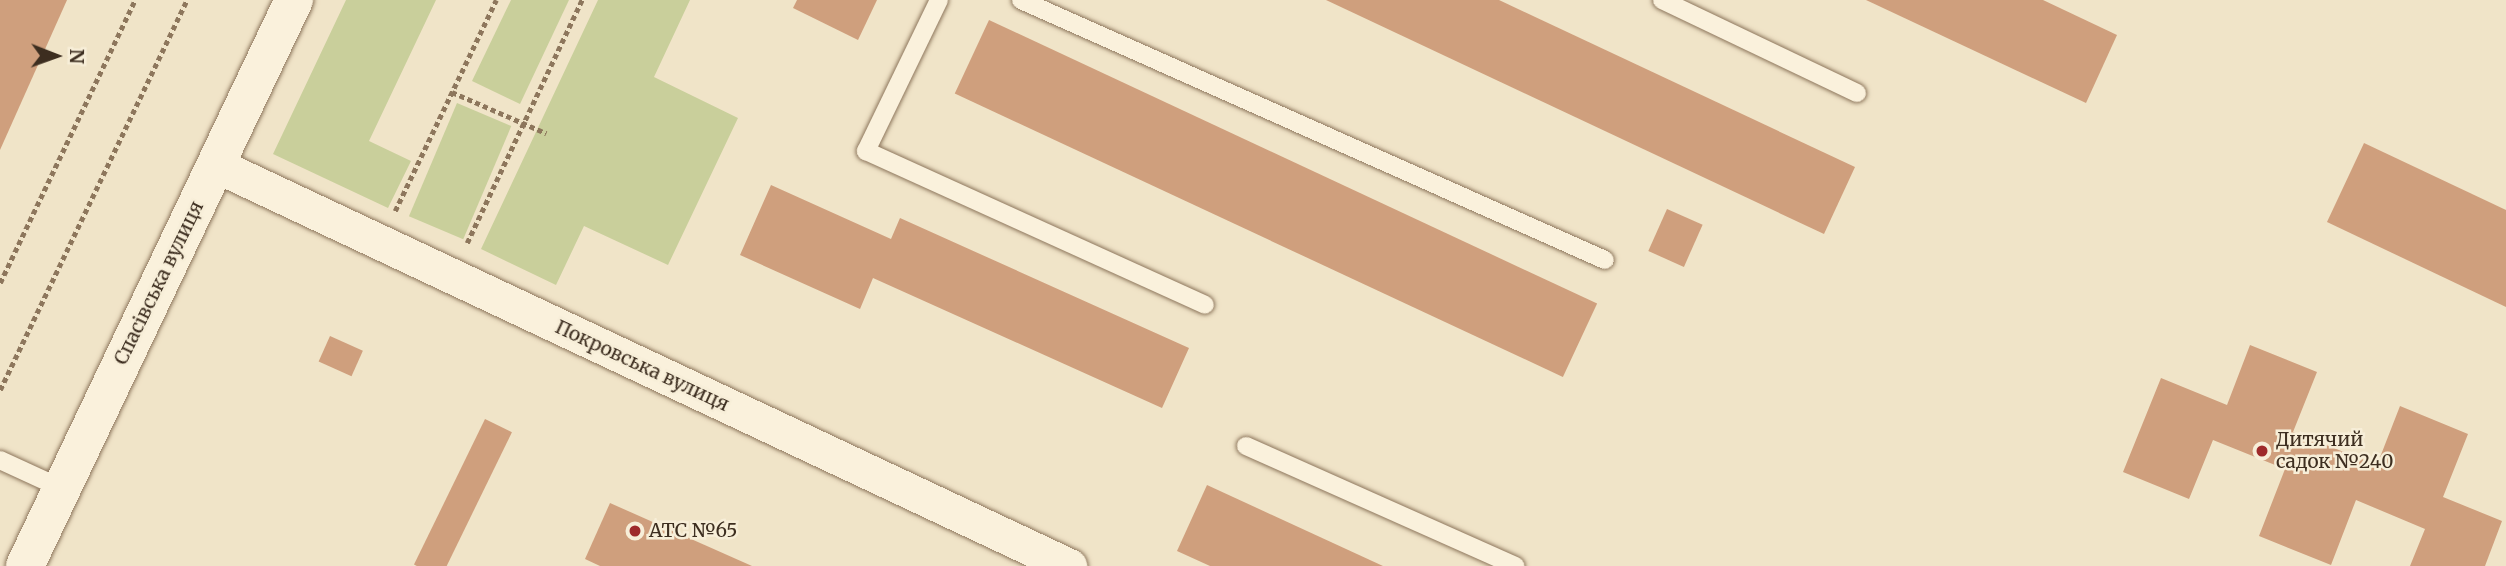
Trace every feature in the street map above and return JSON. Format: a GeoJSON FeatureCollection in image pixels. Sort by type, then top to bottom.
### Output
{"type":"FeatureCollection","features":[{"type":"Feature","properties":{"kind":"street","name":"Спасівська вулиця"},"geometry":{"type":"LineString","coordinates":[[25,566],[294,0]]}},
{"type":"Feature","properties":{"kind":"street","name":"Покровська вулиця"},"geometry":{"type":"LineString","coordinates":[[216,165],[1069,566]]}},
{"type":"Feature","properties":{"kind":"lane"},"geometry":{"type":"LineString","coordinates":[[939,0],[866,152],[1205,305]]}},
{"type":"Feature","properties":{"kind":"lane"},"geometry":{"type":"LineString","coordinates":[[1021,0],[1605,260]]}},
{"type":"Feature","properties":{"kind":"lane"},"geometry":{"type":"LineString","coordinates":[[1662,0],[1857,93]]}},
{"type":"Feature","properties":{"kind":"lane"},"geometry":{"type":"LineString","coordinates":[[1246,446],[1516,566]]}},
{"type":"Feature","properties":{"kind":"lane"},"geometry":{"type":"LineString","coordinates":[[0,460],[61,488]]}},
{"type":"Feature","properties":{"kind":"path"},"geometry":{"type":"LineString","coordinates":[[0,283],[135,0]]}},
{"type":"Feature","properties":{"kind":"path"},"geometry":{"type":"LineString","coordinates":[[0,390],[187,0]]}},
{"type":"Feature","properties":{"kind":"path"},"geometry":{"type":"LineString","coordinates":[[380,242],[496,0]]}},
{"type":"Feature","properties":{"kind":"path"},"geometry":{"type":"LineString","coordinates":[[452,276],[582,0]]}},
{"type":"Feature","properties":{"kind":"path"},"geometry":{"type":"LineString","coordinates":[[452,92],[545,134]]}},
{"type":"Feature","properties":{"kind":"green space"},"geometry":{"type":"Polygon","coordinates":[[[346,0],[436,0],[369,141],[411,161],[388,208],[273,154],[346,0]]]}},
{"type":"Feature","properties":{"kind":"green space"},"geometry":{"type":"Polygon","coordinates":[[[511,0],[569,0],[520,104],[472,81],[511,0]]]}},
{"type":"Feature","properties":{"kind":"green space"},"geometry":{"type":"Polygon","coordinates":[[[598,0],[690,0],[654,77],[738,118],[668,265],[584,226],[556,285],[481,249],[598,0]]]}},
{"type":"Feature","properties":{"kind":"green space"},"geometry":{"type":"Polygon","coordinates":[[[457,103],[511,126],[463,239],[409,216],[457,103]]]}},
{"type":"Feature","properties":{"kind":"building"},"geometry":{"type":"Polygon","coordinates":[[[0,0],[67,0],[0,150],[0,0]]]}},
{"type":"Feature","properties":{"kind":"building"},"geometry":{"type":"Polygon","coordinates":[[[797,0],[877,0],[858,40],[793,8],[797,0]]]}},
{"type":"Feature","properties":{"kind":"building"},"geometry":{"type":"Polygon","coordinates":[[[1326,0],[1499,0],[1855,167],[1824,234],[1326,0]]]}},
{"type":"Feature","properties":{"kind":"building"},"geometry":{"type":"Polygon","coordinates":[[[1866,0],[2043,0],[2117,35],[2086,103],[1866,0]]]}},
{"type":"Feature","properties":{"kind":"building"},"geometry":{"type":"Polygon","coordinates":[[[989,20],[1597,304],[1563,377],[955,93],[989,20]]]}},
{"type":"Feature","properties":{"kind":"building"},"geometry":{"type":"Polygon","coordinates":[[[2364,143],[2506,210],[2506,307],[2327,222],[2364,143]]]}},
{"type":"Feature","properties":{"kind":"building"},"geometry":{"type":"Polygon","coordinates":[[[771,185],[891,239],[900,218],[1189,348],[1162,408],[873,278],[860,309],[740,255],[771,185]]]}},
{"type":"Feature","properties":{"kind":"building"},"geometry":{"type":"Polygon","coordinates":[[[1667,209],[1703,225],[1684,267],[1648,251],[1667,209]]]}},
{"type":"Feature","properties":{"kind":"building"},"geometry":{"type":"Polygon","coordinates":[[[330,336],[363,351],[351,376],[319,362],[330,336]]]}},
{"type":"Feature","properties":{"kind":"building"},"geometry":{"type":"Polygon","coordinates":[[[2250,345],[2317,372],[2293,432],[2377,465],[2400,406],[2468,434],[2443,497],[2502,521],[2485,566],[2410,566],[2425,529],[2356,500],[2331,565],[2259,536],[2285,469],[2213,440],[2189,499],[2123,472],[2161,378],[2227,405],[2250,345]]]}},
{"type":"Feature","properties":{"kind":"building"},"geometry":{"type":"Polygon","coordinates":[[[485,419],[512,432],[447,566],[414,565],[485,419]]]}},
{"type":"Feature","properties":{"kind":"building"},"geometry":{"type":"Polygon","coordinates":[[[1207,485],[1383,566],[1210,566],[1177,551],[1207,485]]]}},
{"type":"Feature","properties":{"kind":"building","name":"АТС №65"},"geometry":{"type":"Polygon","coordinates":[[[610,503],[752,566],[600,566],[585,559],[610,503]]]}},
{"type":"Feature","properties":{"kind":"place","name":"Дитячий садок №240"},"geometry":{"type":"Point","coordinates":[2262,451]}},
{"type":"Feature","properties":{"kind":"place","name":"АТС №65"},"geometry":{"type":"Point","coordinates":[635,531]}}]}
